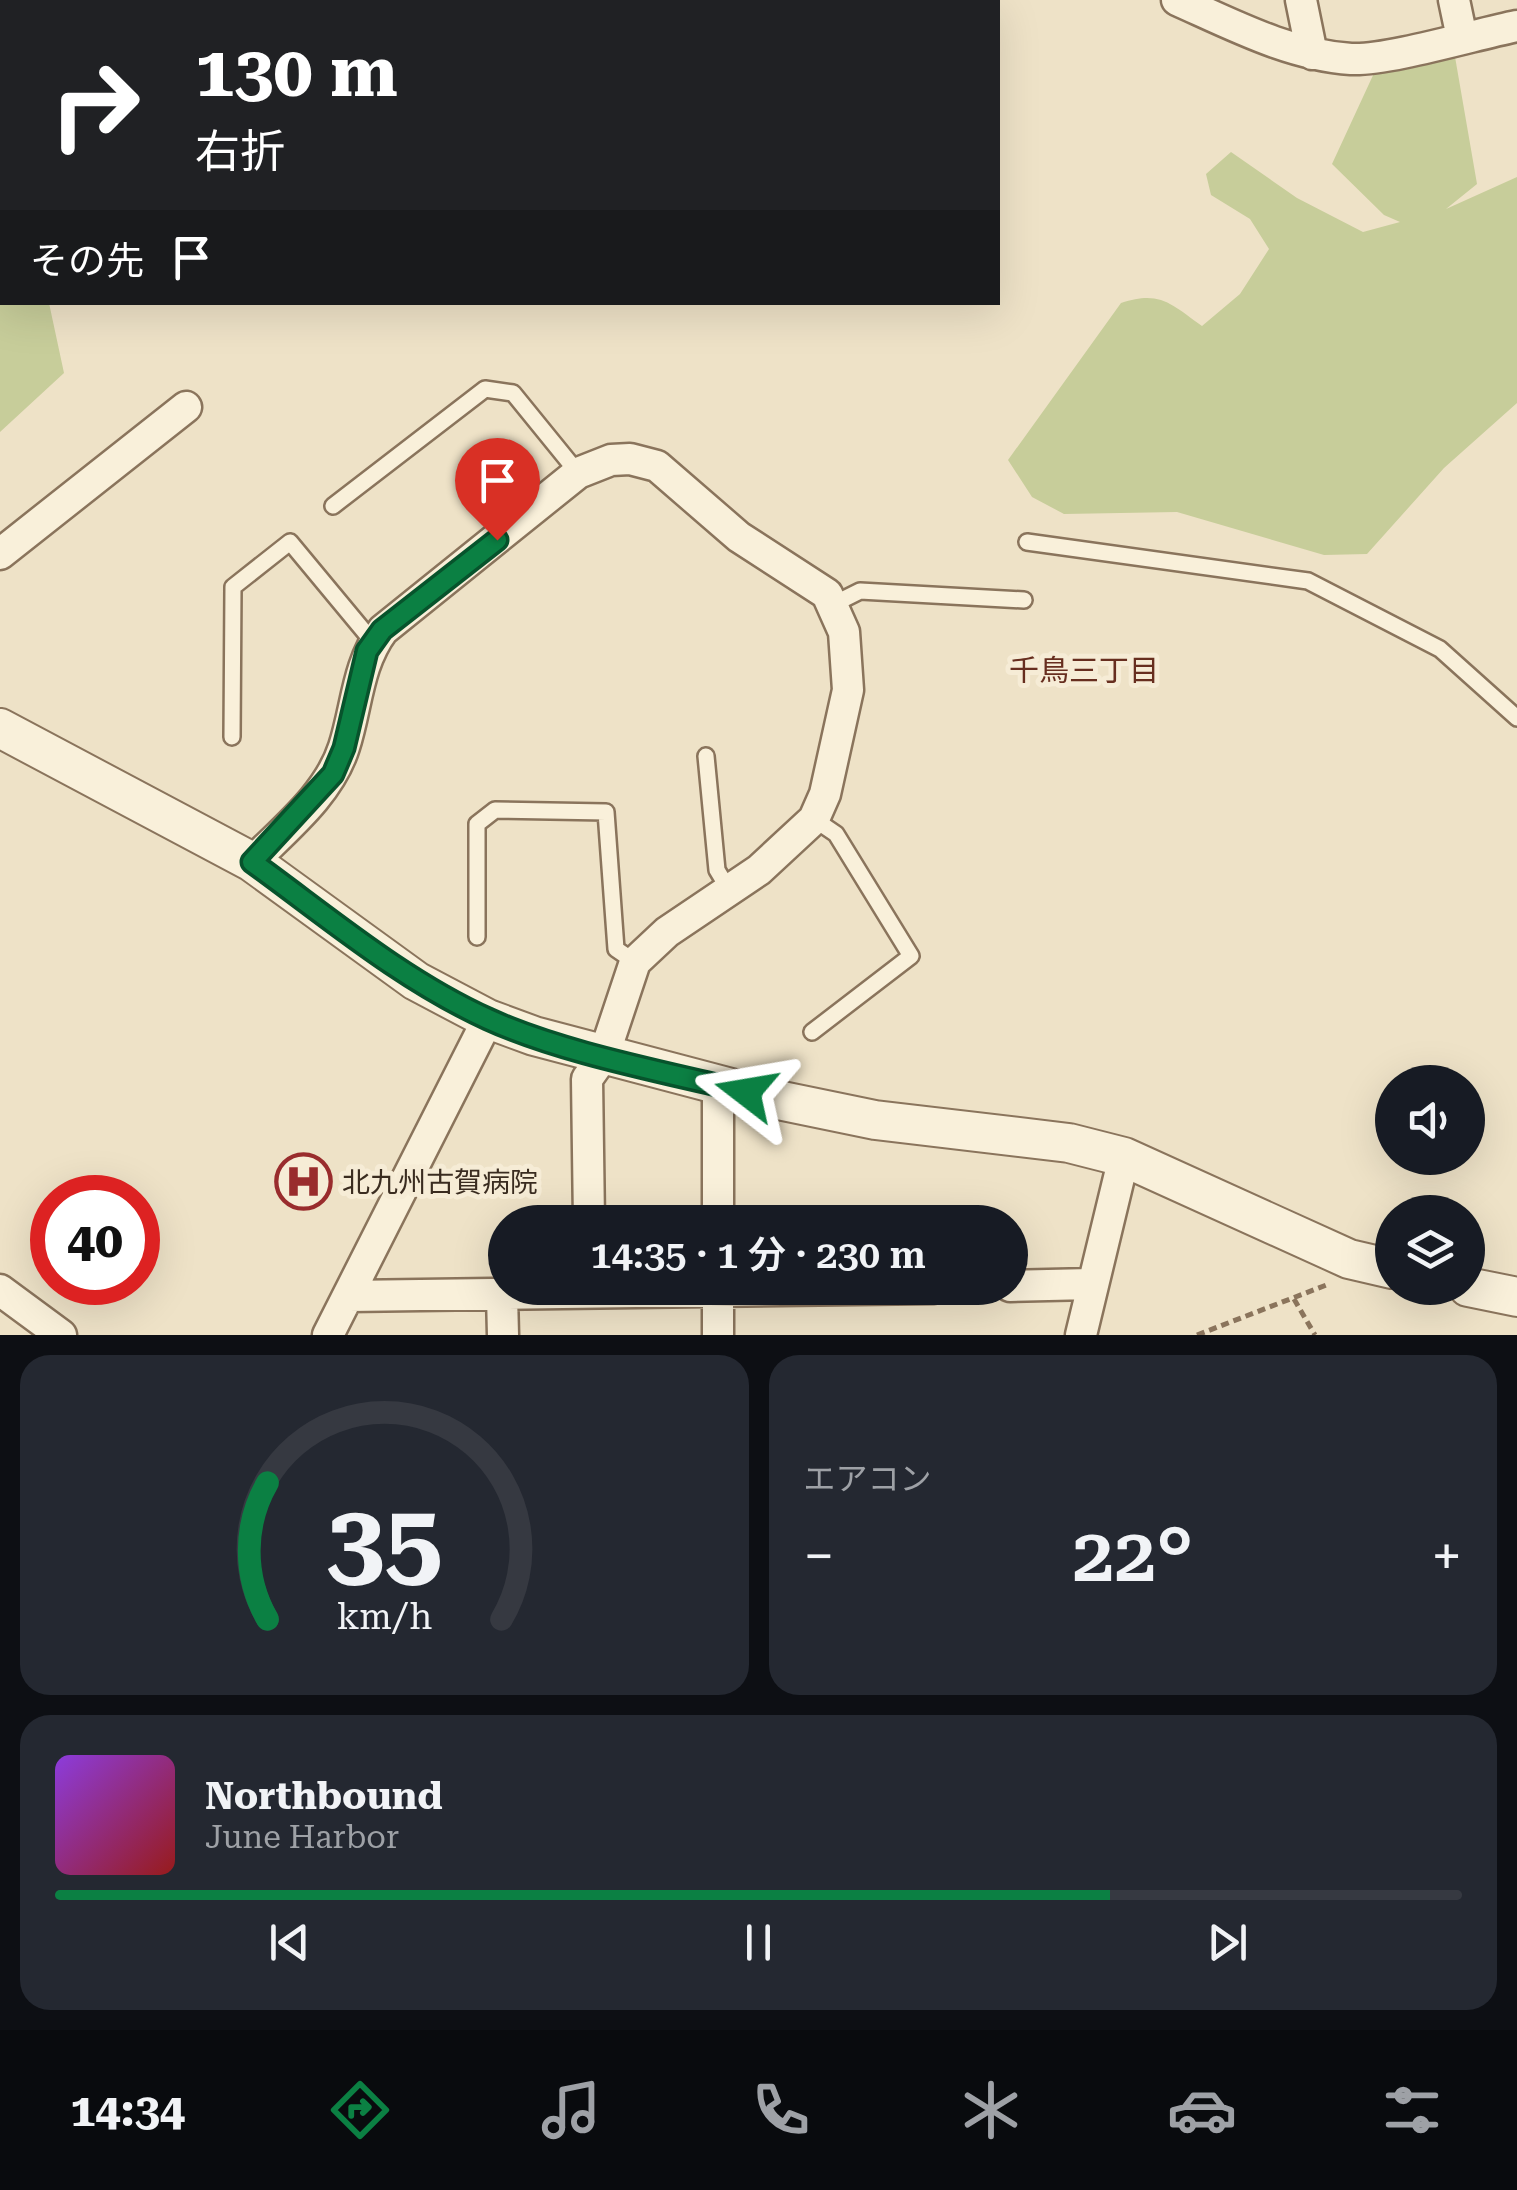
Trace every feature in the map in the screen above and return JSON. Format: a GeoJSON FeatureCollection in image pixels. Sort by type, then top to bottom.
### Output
{"type":"FeatureCollection","features":[{"type":"Feature","properties":{"kind":"street"},"geometry":{"type":"LineString","coordinates":[[1178,0],[1264,38],[1312,54],[1355,60],[1517,26]]}},
{"type":"Feature","properties":{"kind":"street"},"geometry":{"type":"LineString","coordinates":[[1301,0],[1312,54]]}},
{"type":"Feature","properties":{"kind":"street"},"geometry":{"type":"LineString","coordinates":[[1454,0],[1462,38]]}},
{"type":"Feature","properties":{"kind":"street"},"geometry":{"type":"LineString","coordinates":[[0,554],[186,407]]}},
{"type":"Feature","properties":{"kind":"street"},"geometry":{"type":"LineString","coordinates":[[252,862],[333,774],[344,748],[367,651],[382,630],[578,473],[612,460],[630,458],[657,466],[738,537],[827,594],[844,632],[848,690],[825,794],[814,819],[794,841],[667,932],[635,962],[604,1054],[587,1079],[589,1205]]}},
{"type":"Feature","properties":{"kind":"street"},"geometry":{"type":"LineString","coordinates":[[0,728],[252,862],[416,981],[488,1019],[718,1085],[875,1120],[1069,1142],[1124,1158],[1350,1259],[1375,1265]]}},
{"type":"Feature","properties":{"kind":"street"},"geometry":{"type":"LineString","coordinates":[[328,1335],[488,1019]]}},
{"type":"Feature","properties":{"kind":"street"},"geometry":{"type":"LineString","coordinates":[[718,1085],[718,1205]]}},
{"type":"Feature","properties":{"kind":"street"},"geometry":{"type":"LineString","coordinates":[[1081,1335],[1124,1158]]}},
{"type":"Feature","properties":{"kind":"street"},"geometry":{"type":"LineString","coordinates":[[1028,1286],[1091,1284]]}},
{"type":"Feature","properties":{"kind":"street"},"geometry":{"type":"LineString","coordinates":[[0,1290],[40,1330]]}},
{"type":"Feature","properties":{"kind":"street"},"geometry":{"type":"LineString","coordinates":[[1485,1290],[1517,1297]]}},
{"type":"Feature","properties":{"kind":"street"},"geometry":{"type":"LineString","coordinates":[[349,1296],[488,1294]]}},
{"type":"Feature","properties":{"kind":"street"},"geometry":{"type":"LineString","coordinates":[[502,1305],[503,1335]]}},
{"type":"Feature","properties":{"kind":"street"},"geometry":{"type":"LineString","coordinates":[[718,1305],[718,1335]]}},
{"type":"Feature","properties":{"kind":"lane"},"geometry":{"type":"LineString","coordinates":[[332,506],[485,389],[512,393],[578,473]]}},
{"type":"Feature","properties":{"kind":"lane"},"geometry":{"type":"LineString","coordinates":[[232,738],[233,587],[290,542],[374,642]]}},
{"type":"Feature","properties":{"kind":"lane"},"geometry":{"type":"LineString","coordinates":[[1027,542],[1308,581],[1440,649],[1517,718]]}},
{"type":"Feature","properties":{"kind":"lane"},"geometry":{"type":"LineString","coordinates":[[832,605],[860,591],[1024,600]]}},
{"type":"Feature","properties":{"kind":"lane"},"geometry":{"type":"LineString","coordinates":[[706,756],[716,870],[729,890]]}},
{"type":"Feature","properties":{"kind":"lane"},"geometry":{"type":"LineString","coordinates":[[478,937],[477,824],[495,810],[606,812],[616,949],[635,962]]}},
{"type":"Feature","properties":{"kind":"lane"},"geometry":{"type":"LineString","coordinates":[[812,1032],[911,956],[836,834],[814,819]]}},
{"type":"Feature","properties":{"kind":"path"},"geometry":{"type":"LineString","coordinates":[[1196,1335],[1338,1281],[1350,1259]]}},
{"type":"Feature","properties":{"kind":"path"},"geometry":{"type":"LineString","coordinates":[[1294,1299],[1314,1335]]}},
{"type":"Feature","properties":{"kind":"green space"},"geometry":{"type":"Polygon","coordinates":[[[1454,51],[1477,184],[1446,209],[1517,177],[1517,403],[1444,468],[1367,554],[1324,555],[1177,512],[1064,514],[1032,497],[1008,460],[1121,303],[1146,298],[1164,301],[1202,326],[1240,294],[1269,249],[1250,219],[1211,195],[1206,174],[1231,152],[1297,198],[1363,232],[1400,222],[1384,215],[1332,164],[1375,71],[1454,51]]]}},
{"type":"Feature","properties":{"kind":"green space"},"geometry":{"type":"Polygon","coordinates":[[[0,305],[49,305],[64,373],[0,432],[0,305]]]}},
{"type":"Feature","properties":{"kind":"place","name":"北九州古賀病院"},"geometry":{"type":"Point","coordinates":[303,1182]}},
{"type":"Feature","properties":{"kind":"district","name":"千鳥三丁目"},"geometry":{"type":"Point","coordinates":[1084,671]}},
{"type":"Feature","properties":{"kind":"route"},"geometry":{"type":"LineString","coordinates":[[497,540],[382,630],[367,651],[344,748],[333,774],[309,805],[252,862],[416,981],[488,1019],[534,1036],[746,1092]]}}]}
